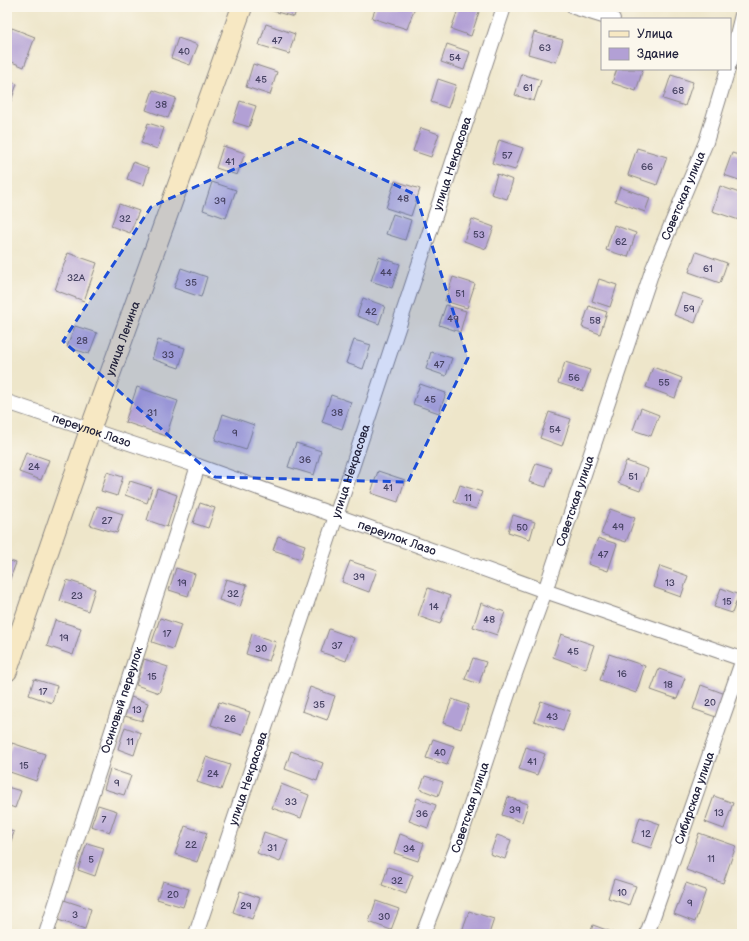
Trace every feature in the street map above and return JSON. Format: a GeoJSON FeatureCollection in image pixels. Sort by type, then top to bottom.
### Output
{"type":"FeatureCollection","features":[{"type":"Feature","properties":{"kind":"main road","name":"улица Ленина"},"geometry":{"type":"LineString","coordinates":[[7,671],[90,430],[242,7]]}},
{"type":"Feature","properties":{"kind":"street","name":"улица Некрасова"},"geometry":{"type":"LineString","coordinates":[[196,934],[504,7]]}},
{"type":"Feature","properties":{"kind":"street"},"geometry":{"type":"LineString","coordinates":[[574,7],[611,18]]}},
{"type":"Feature","properties":{"kind":"street"},"geometry":{"type":"LineString","coordinates":[[734,58],[742,16]]}},
{"type":"Feature","properties":{"kind":"street","name":"Советская улица"},"geometry":{"type":"LineString","coordinates":[[423,934],[458,844],[512,682],[545,591],[653,268],[706,142],[728,70]]}},
{"type":"Feature","properties":{"kind":"street","name":"переулок Лазо"},"geometry":{"type":"LineString","coordinates":[[7,402],[198,466],[742,660]]}},
{"type":"Feature","properties":{"kind":"street","name":"Осиновый переулок"},"geometry":{"type":"LineString","coordinates":[[46,934],[198,466]]}},
{"type":"Feature","properties":{"kind":"street","name":"Сибирская улица"},"geometry":{"type":"LineString","coordinates":[[647,934],[742,660]]}},
{"type":"Feature","properties":{"kind":"highlighted area"},"geometry":{"type":"Polygon","coordinates":[[[300,139],[416,195],[468,358],[408,482],[215,477],[63,341],[151,207],[300,139]]]}},
{"type":"Feature","properties":{"kind":"building"},"geometry":{"type":"Polygon","coordinates":[[[271,7],[297,7],[294,17],[270,10],[271,7]]]}},
{"type":"Feature","properties":{"kind":"building"},"geometry":{"type":"Polygon","coordinates":[[[376,7],[415,7],[407,29],[372,18],[376,7]]]}},
{"type":"Feature","properties":{"kind":"building"},"geometry":{"type":"Polygon","coordinates":[[[459,7],[475,7],[480,9],[471,36],[451,29],[459,7]]]}},
{"type":"Feature","properties":{"kind":"building"},"geometry":{"type":"Polygon","coordinates":[[[266,24],[295,34],[289,54],[259,45],[266,24]]]}},
{"type":"Feature","properties":{"kind":"building"},"geometry":{"type":"Polygon","coordinates":[[[12,28],[35,37],[24,67],[7,60],[7,42],[12,28]]]}},
{"type":"Feature","properties":{"kind":"building"},"geometry":{"type":"Polygon","coordinates":[[[534,32],[563,40],[556,62],[528,54],[534,32]]]}},
{"type":"Feature","properties":{"kind":"building"},"geometry":{"type":"Polygon","coordinates":[[[178,38],[198,45],[190,65],[171,58],[178,38]]]}},
{"type":"Feature","properties":{"kind":"building"},"geometry":{"type":"Polygon","coordinates":[[[447,44],[470,52],[464,70],[441,62],[447,44]]]}},
{"type":"Feature","properties":{"kind":"building"},"geometry":{"type":"Polygon","coordinates":[[[253,64],[277,72],[270,95],[246,87],[253,64]]]}},
{"type":"Feature","properties":{"kind":"building"},"geometry":{"type":"Polygon","coordinates":[[[617,70],[643,70],[636,91],[612,83],[617,70]]]}},
{"type":"Feature","properties":{"kind":"building"},"geometry":{"type":"Polygon","coordinates":[[[522,74],[541,80],[534,101],[515,95],[522,74]]]}},
{"type":"Feature","properties":{"kind":"building"},"geometry":{"type":"Polygon","coordinates":[[[671,75],[693,82],[685,106],[663,99],[671,75]]]}},
{"type":"Feature","properties":{"kind":"building"},"geometry":{"type":"Polygon","coordinates":[[[438,79],[456,85],[448,108],[431,102],[438,79]]]}},
{"type":"Feature","properties":{"kind":"building"},"geometry":{"type":"Polygon","coordinates":[[[7,80],[17,84],[11,101],[7,100],[7,80]]]}},
{"type":"Feature","properties":{"kind":"building"},"geometry":{"type":"Polygon","coordinates":[[[153,90],[176,98],[168,118],[146,110],[153,90]]]}},
{"type":"Feature","properties":{"kind":"building"},"geometry":{"type":"Polygon","coordinates":[[[240,101],[256,106],[249,127],[233,122],[240,101]]]}},
{"type":"Feature","properties":{"kind":"building"},"geometry":{"type":"Polygon","coordinates":[[[148,123],[164,128],[157,149],[141,143],[148,123]]]}},
{"type":"Feature","properties":{"kind":"building"},"geometry":{"type":"Polygon","coordinates":[[[421,128],[439,134],[431,157],[413,151],[421,128]]]}},
{"type":"Feature","properties":{"kind":"building"},"geometry":{"type":"Polygon","coordinates":[[[499,140],[523,148],[515,170],[492,163],[499,140]]]}},
{"type":"Feature","properties":{"kind":"building"},"geometry":{"type":"Polygon","coordinates":[[[223,146],[245,153],[237,175],[216,168],[223,146]]]}},
{"type":"Feature","properties":{"kind":"building"},"geometry":{"type":"Polygon","coordinates":[[[637,148],[667,157],[657,185],[628,175],[637,148]]]}},
{"type":"Feature","properties":{"kind":"building"},"geometry":{"type":"Polygon","coordinates":[[[732,153],[742,156],[742,181],[724,175],[732,153]]]}},
{"type":"Feature","properties":{"kind":"building"},"geometry":{"type":"Polygon","coordinates":[[[133,162],[149,168],[144,185],[127,179],[133,162]]]}},
{"type":"Feature","properties":{"kind":"building"},"geometry":{"type":"Polygon","coordinates":[[[497,174],[513,180],[507,199],[491,194],[497,174]]]}},
{"type":"Feature","properties":{"kind":"building"},"geometry":{"type":"Polygon","coordinates":[[[395,181],[420,189],[411,216],[386,208],[395,181]]]}},
{"type":"Feature","properties":{"kind":"building"},"geometry":{"type":"Polygon","coordinates":[[[212,182],[236,190],[226,218],[203,210],[212,182]]]}},
{"type":"Feature","properties":{"kind":"building"},"geometry":{"type":"Polygon","coordinates":[[[720,186],[742,194],[742,211],[739,220],[712,211],[720,186]]]}},
{"type":"Feature","properties":{"kind":"building"},"geometry":{"type":"Polygon","coordinates":[[[620,187],[650,198],[645,212],[615,201],[620,187]]]}},
{"type":"Feature","properties":{"kind":"building"},"geometry":{"type":"Polygon","coordinates":[[[119,204],[139,211],[130,233],[111,226],[119,204]]]}},
{"type":"Feature","properties":{"kind":"building"},"geometry":{"type":"Polygon","coordinates":[[[393,214],[411,220],[405,240],[386,234],[393,214]]]}},
{"type":"Feature","properties":{"kind":"building"},"geometry":{"type":"Polygon","coordinates":[[[472,219],[494,227],[486,249],[464,241],[472,219]]]}},
{"type":"Feature","properties":{"kind":"building"},"geometry":{"type":"Polygon","coordinates":[[[614,225],[636,233],[628,257],[606,250],[614,225]]]}},
{"type":"Feature","properties":{"kind":"building"},"geometry":{"type":"Polygon","coordinates":[[[696,252],[727,263],[720,283],[689,272],[696,252]]]}},
{"type":"Feature","properties":{"kind":"building"},"geometry":{"type":"Polygon","coordinates":[[[68,253],[97,263],[84,301],[55,290],[68,253]]]}},
{"type":"Feature","properties":{"kind":"building"},"geometry":{"type":"Polygon","coordinates":[[[379,257],[400,264],[392,288],[371,281],[379,257]]]}},
{"type":"Feature","properties":{"kind":"building"},"geometry":{"type":"Polygon","coordinates":[[[181,268],[207,277],[201,297],[174,288],[181,268]]]}},
{"type":"Feature","properties":{"kind":"building"},"geometry":{"type":"Polygon","coordinates":[[[453,277],[475,284],[467,308],[445,301],[453,277]]]}},
{"type":"Feature","properties":{"kind":"building"},"geometry":{"type":"Polygon","coordinates":[[[599,279],[617,285],[610,307],[592,301],[599,279]]]}},
{"type":"Feature","properties":{"kind":"building"},"geometry":{"type":"Polygon","coordinates":[[[682,293],[703,300],[695,323],[674,315],[682,293]]]}},
{"type":"Feature","properties":{"kind":"building"},"geometry":{"type":"Polygon","coordinates":[[[363,298],[385,306],[379,324],[357,316],[363,298]]]}},
{"type":"Feature","properties":{"kind":"building"},"geometry":{"type":"Polygon","coordinates":[[[446,305],[466,311],[460,332],[439,325],[446,305]]]}},
{"type":"Feature","properties":{"kind":"building"},"geometry":{"type":"Polygon","coordinates":[[[589,306],[607,312],[600,334],[582,327],[589,306]]]}},
{"type":"Feature","properties":{"kind":"building"},"geometry":{"type":"Polygon","coordinates":[[[75,326],[97,333],[89,354],[67,347],[75,326]]]}},
{"type":"Feature","properties":{"kind":"building"},"geometry":{"type":"Polygon","coordinates":[[[158,340],[185,348],[179,368],[152,359],[158,340]]]}},
{"type":"Feature","properties":{"kind":"building"},"geometry":{"type":"Polygon","coordinates":[[[354,340],[371,345],[363,369],[346,363],[354,340]]]}},
{"type":"Feature","properties":{"kind":"building"},"geometry":{"type":"Polygon","coordinates":[[[431,352],[452,358],[446,376],[426,369],[431,352]]]}},
{"type":"Feature","properties":{"kind":"building"},"geometry":{"type":"Polygon","coordinates":[[[565,362],[590,370],[583,391],[558,383],[565,362]]]}},
{"type":"Feature","properties":{"kind":"building"},"geometry":{"type":"Polygon","coordinates":[[[653,367],[682,378],[675,398],[646,387],[653,367]]]}},
{"type":"Feature","properties":{"kind":"building"},"geometry":{"type":"Polygon","coordinates":[[[420,384],[446,393],[439,413],[413,404],[420,384]]]}},
{"type":"Feature","properties":{"kind":"building"},"geometry":{"type":"Polygon","coordinates":[[[137,387],[178,401],[166,436],[125,422],[137,387]]]}},
{"type":"Feature","properties":{"kind":"building"},"geometry":{"type":"Polygon","coordinates":[[[331,395],[351,402],[342,429],[322,422],[331,395]]]}},
{"type":"Feature","properties":{"kind":"building"},"geometry":{"type":"Polygon","coordinates":[[[641,408],[659,415],[651,436],[633,430],[641,408]]]}},
{"type":"Feature","properties":{"kind":"building"},"geometry":{"type":"Polygon","coordinates":[[[549,412],[571,419],[562,446],[540,438],[549,412]]]}},
{"type":"Feature","properties":{"kind":"building"},"geometry":{"type":"Polygon","coordinates":[[[223,414],[254,425],[246,450],[215,440],[223,414]]]}},
{"type":"Feature","properties":{"kind":"building"},"geometry":{"type":"Polygon","coordinates":[[[296,443],[321,451],[314,475],[288,467],[296,443]]]}},
{"type":"Feature","properties":{"kind":"building"},"geometry":{"type":"Polygon","coordinates":[[[26,452],[49,460],[41,480],[19,472],[26,452]]]}},
{"type":"Feature","properties":{"kind":"building"},"geometry":{"type":"Polygon","coordinates":[[[626,461],[648,469],[640,491],[618,483],[626,461]]]}},
{"type":"Feature","properties":{"kind":"building"},"geometry":{"type":"Polygon","coordinates":[[[536,463],[552,468],[546,487],[529,482],[536,463]]]}},
{"type":"Feature","properties":{"kind":"building"},"geometry":{"type":"Polygon","coordinates":[[[378,471],[405,480],[398,502],[371,493],[378,471]]]}},
{"type":"Feature","properties":{"kind":"building"},"geometry":{"type":"Polygon","coordinates":[[[107,472],[123,477],[117,496],[101,491],[107,472]]]}},
{"type":"Feature","properties":{"kind":"building"},"geometry":{"type":"Polygon","coordinates":[[[130,481],[152,488],[147,503],[125,495],[130,481]]]}},
{"type":"Feature","properties":{"kind":"building"},"geometry":{"type":"Polygon","coordinates":[[[460,485],[482,492],[476,509],[454,502],[460,485]]]}},
{"type":"Feature","properties":{"kind":"building"},"geometry":{"type":"Polygon","coordinates":[[[157,488],[177,495],[167,527],[147,520],[157,488]]]}},
{"type":"Feature","properties":{"kind":"building"},"geometry":{"type":"Polygon","coordinates":[[[200,503],[215,508],[208,528],[193,523],[200,503]]]}},
{"type":"Feature","properties":{"kind":"building"},"geometry":{"type":"Polygon","coordinates":[[[97,506],[123,514],[117,533],[90,525],[97,506]]]}},
{"type":"Feature","properties":{"kind":"building"},"geometry":{"type":"Polygon","coordinates":[[[610,509],[635,518],[626,542],[601,534],[610,509]]]}},
{"type":"Feature","properties":{"kind":"building"},"geometry":{"type":"Polygon","coordinates":[[[513,515],[535,522],[530,539],[508,532],[513,515]]]}},
{"type":"Feature","properties":{"kind":"building"},"geometry":{"type":"Polygon","coordinates":[[[278,536],[305,545],[301,559],[273,550],[278,536]]]}},
{"type":"Feature","properties":{"kind":"building"},"geometry":{"type":"Polygon","coordinates":[[[598,538],[617,544],[608,571],[588,564],[598,538]]]}},
{"type":"Feature","properties":{"kind":"building"},"geometry":{"type":"Polygon","coordinates":[[[7,560],[16,563],[8,584],[7,583],[7,560]]]}},
{"type":"Feature","properties":{"kind":"building"},"geometry":{"type":"Polygon","coordinates":[[[350,561],[377,570],[369,592],[342,582],[350,561]]]}},
{"type":"Feature","properties":{"kind":"building"},"geometry":{"type":"Polygon","coordinates":[[[660,566],[688,576],[681,597],[653,587],[660,566]]]}},
{"type":"Feature","properties":{"kind":"building"},"geometry":{"type":"Polygon","coordinates":[[[176,568],[195,574],[188,596],[169,590],[176,568]]]}},
{"type":"Feature","properties":{"kind":"building"},"geometry":{"type":"Polygon","coordinates":[[[226,579],[247,585],[240,607],[219,600],[226,579]]]}},
{"type":"Feature","properties":{"kind":"building"},"geometry":{"type":"Polygon","coordinates":[[[67,580],[95,589],[88,611],[60,601],[67,580]]]}},
{"type":"Feature","properties":{"kind":"building"},"geometry":{"type":"Polygon","coordinates":[[[428,588],[450,596],[440,624],[418,616],[428,588]]]}},
{"type":"Feature","properties":{"kind":"building"},"geometry":{"type":"Polygon","coordinates":[[[721,588],[739,595],[732,613],[714,607],[721,588]]]}},
{"type":"Feature","properties":{"kind":"building"},"geometry":{"type":"Polygon","coordinates":[[[481,603],[505,612],[497,635],[473,627],[481,603]]]}},
{"type":"Feature","properties":{"kind":"building"},"geometry":{"type":"Polygon","coordinates":[[[160,618],[181,625],[173,649],[152,642],[160,618]]]}},
{"type":"Feature","properties":{"kind":"building"},"geometry":{"type":"Polygon","coordinates":[[[55,620],[81,628],[73,655],[47,646],[55,620]]]}},
{"type":"Feature","properties":{"kind":"building"},"geometry":{"type":"Polygon","coordinates":[[[329,629],[354,638],[346,661],[321,652],[329,629]]]}},
{"type":"Feature","properties":{"kind":"building"},"geometry":{"type":"Polygon","coordinates":[[[252,634],[276,642],[269,661],[246,654],[252,634]]]}},
{"type":"Feature","properties":{"kind":"building"},"geometry":{"type":"Polygon","coordinates":[[[561,634],[594,645],[586,669],[553,657],[561,634]]]}},
{"type":"Feature","properties":{"kind":"building"},"geometry":{"type":"Polygon","coordinates":[[[609,654],[645,666],[636,693],[600,680],[609,654]]]}},
{"type":"Feature","properties":{"kind":"building"},"geometry":{"type":"Polygon","coordinates":[[[473,658],[486,662],[479,684],[465,679],[473,658]]]}},
{"type":"Feature","properties":{"kind":"building"},"geometry":{"type":"Polygon","coordinates":[[[144,659],[168,667],[159,693],[136,685],[144,659]]]}},
{"type":"Feature","properties":{"kind":"building"},"geometry":{"type":"Polygon","coordinates":[[[659,669],[685,678],[677,699],[651,690],[659,669]]]}},
{"type":"Feature","properties":{"kind":"building"},"geometry":{"type":"Polygon","coordinates":[[[34,679],[57,686],[52,703],[29,695],[34,679]]]}},
{"type":"Feature","properties":{"kind":"building"},"geometry":{"type":"Polygon","coordinates":[[[701,685],[728,695],[719,718],[693,709],[701,685]]]}},
{"type":"Feature","properties":{"kind":"building"},"geometry":{"type":"Polygon","coordinates":[[[310,687],[335,696],[327,720],[302,711],[310,687]]]}},
{"type":"Feature","properties":{"kind":"building"},"geometry":{"type":"Polygon","coordinates":[[[131,697],[148,703],[142,721],[125,716],[131,697]]]}},
{"type":"Feature","properties":{"kind":"building"},"geometry":{"type":"Polygon","coordinates":[[[452,699],[469,705],[461,729],[443,723],[452,699]]]}},
{"type":"Feature","properties":{"kind":"building"},"geometry":{"type":"Polygon","coordinates":[[[541,701],[570,711],[563,731],[534,721],[541,701]]]}},
{"type":"Feature","properties":{"kind":"building"},"geometry":{"type":"Polygon","coordinates":[[[219,702],[250,712],[242,735],[211,725],[219,702]]]}},
{"type":"Feature","properties":{"kind":"building"},"geometry":{"type":"Polygon","coordinates":[[[125,727],[141,733],[134,755],[118,749],[125,727]]]}},
{"type":"Feature","properties":{"kind":"building"},"geometry":{"type":"Polygon","coordinates":[[[433,739],[454,746],[447,765],[426,758],[433,739]]]}},
{"type":"Feature","properties":{"kind":"building"},"geometry":{"type":"Polygon","coordinates":[[[12,743],[45,754],[36,781],[7,771],[7,758],[12,743]]]}},
{"type":"Feature","properties":{"kind":"building"},"geometry":{"type":"Polygon","coordinates":[[[526,747],[545,754],[537,775],[519,769],[526,747]]]}},
{"type":"Feature","properties":{"kind":"building"},"geometry":{"type":"Polygon","coordinates":[[[291,751],[323,763],[317,781],[285,769],[291,751]]]}},
{"type":"Feature","properties":{"kind":"building"},"geometry":{"type":"Polygon","coordinates":[[[206,757],[230,765],[221,790],[197,782],[206,757]]]}},
{"type":"Feature","properties":{"kind":"building"},"geometry":{"type":"Polygon","coordinates":[[[110,769],[131,776],[124,795],[104,789],[110,769]]]}},
{"type":"Feature","properties":{"kind":"building"},"geometry":{"type":"Polygon","coordinates":[[[425,776],[443,782],[438,796],[420,789],[425,776]]]}},
{"type":"Feature","properties":{"kind":"building"},"geometry":{"type":"Polygon","coordinates":[[[281,784],[309,795],[301,818],[272,808],[281,784]]]}},
{"type":"Feature","properties":{"kind":"building"},"geometry":{"type":"Polygon","coordinates":[[[7,787],[21,791],[15,808],[7,805],[7,787]]]}},
{"type":"Feature","properties":{"kind":"building"},"geometry":{"type":"Polygon","coordinates":[[[714,796],[733,803],[724,829],[705,822],[714,796]]]}},
{"type":"Feature","properties":{"kind":"building"},"geometry":{"type":"Polygon","coordinates":[[[508,797],[528,804],[522,822],[502,815],[508,797]]]}},
{"type":"Feature","properties":{"kind":"building"},"geometry":{"type":"Polygon","coordinates":[[[417,798],[436,805],[428,828],[409,821],[417,798]]]}},
{"type":"Feature","properties":{"kind":"building"},"geometry":{"type":"Polygon","coordinates":[[[98,805],[117,811],[110,832],[91,826],[98,805]]]}},
{"type":"Feature","properties":{"kind":"building"},"geometry":{"type":"Polygon","coordinates":[[[640,817],[660,824],[651,848],[632,842],[640,817]]]}},
{"type":"Feature","properties":{"kind":"building"},"geometry":{"type":"Polygon","coordinates":[[[185,826],[207,833],[197,862],[175,854],[185,826]]]}},
{"type":"Feature","properties":{"kind":"building"},"geometry":{"type":"Polygon","coordinates":[[[7,830],[14,832],[7,853],[7,830]]]}},
{"type":"Feature","properties":{"kind":"building"},"geometry":{"type":"Polygon","coordinates":[[[264,832],[288,840],[280,862],[257,853],[264,832]]]}},
{"type":"Feature","properties":{"kind":"building"},"geometry":{"type":"Polygon","coordinates":[[[699,833],[736,846],[723,883],[686,870],[699,833]]]}},
{"type":"Feature","properties":{"kind":"building"},"geometry":{"type":"Polygon","coordinates":[[[400,834],[424,843],[418,861],[394,853],[400,834]]]}},
{"type":"Feature","properties":{"kind":"building"},"geometry":{"type":"Polygon","coordinates":[[[497,835],[511,840],[505,859],[490,854],[497,835]]]}},
{"type":"Feature","properties":{"kind":"building"},"geometry":{"type":"Polygon","coordinates":[[[87,843],[104,848],[95,876],[78,870],[87,843]]]}},
{"type":"Feature","properties":{"kind":"building"},"geometry":{"type":"Polygon","coordinates":[[[388,867],[413,875],[406,894],[382,885],[388,867]]]}},
{"type":"Feature","properties":{"kind":"building"},"geometry":{"type":"Polygon","coordinates":[[[614,879],[636,886],[629,905],[608,898],[614,879]]]}},
{"type":"Feature","properties":{"kind":"building"},"geometry":{"type":"Polygon","coordinates":[[[163,881],[189,889],[183,907],[157,899],[163,881]]]}},
{"type":"Feature","properties":{"kind":"building"},"geometry":{"type":"Polygon","coordinates":[[[686,883],[706,890],[695,922],[674,914],[686,883]]]}},
{"type":"Feature","properties":{"kind":"building"},"geometry":{"type":"Polygon","coordinates":[[[240,891],[260,898],[252,919],[233,912],[240,891]]]}},
{"type":"Feature","properties":{"kind":"building"},"geometry":{"type":"Polygon","coordinates":[[[64,900],[91,909],[85,929],[58,920],[64,900]]]}},
{"type":"Feature","properties":{"kind":"building"},"geometry":{"type":"Polygon","coordinates":[[[376,901],[399,909],[391,930],[369,922],[376,901]]]}},
{"type":"Feature","properties":{"kind":"building"},"geometry":{"type":"Polygon","coordinates":[[[469,911],[494,919],[489,934],[461,934],[469,911]]]}},
{"type":"Feature","properties":{"kind":"building"},"geometry":{"type":"Polygon","coordinates":[[[593,925],[617,934],[590,934],[593,925]]]}}]}
